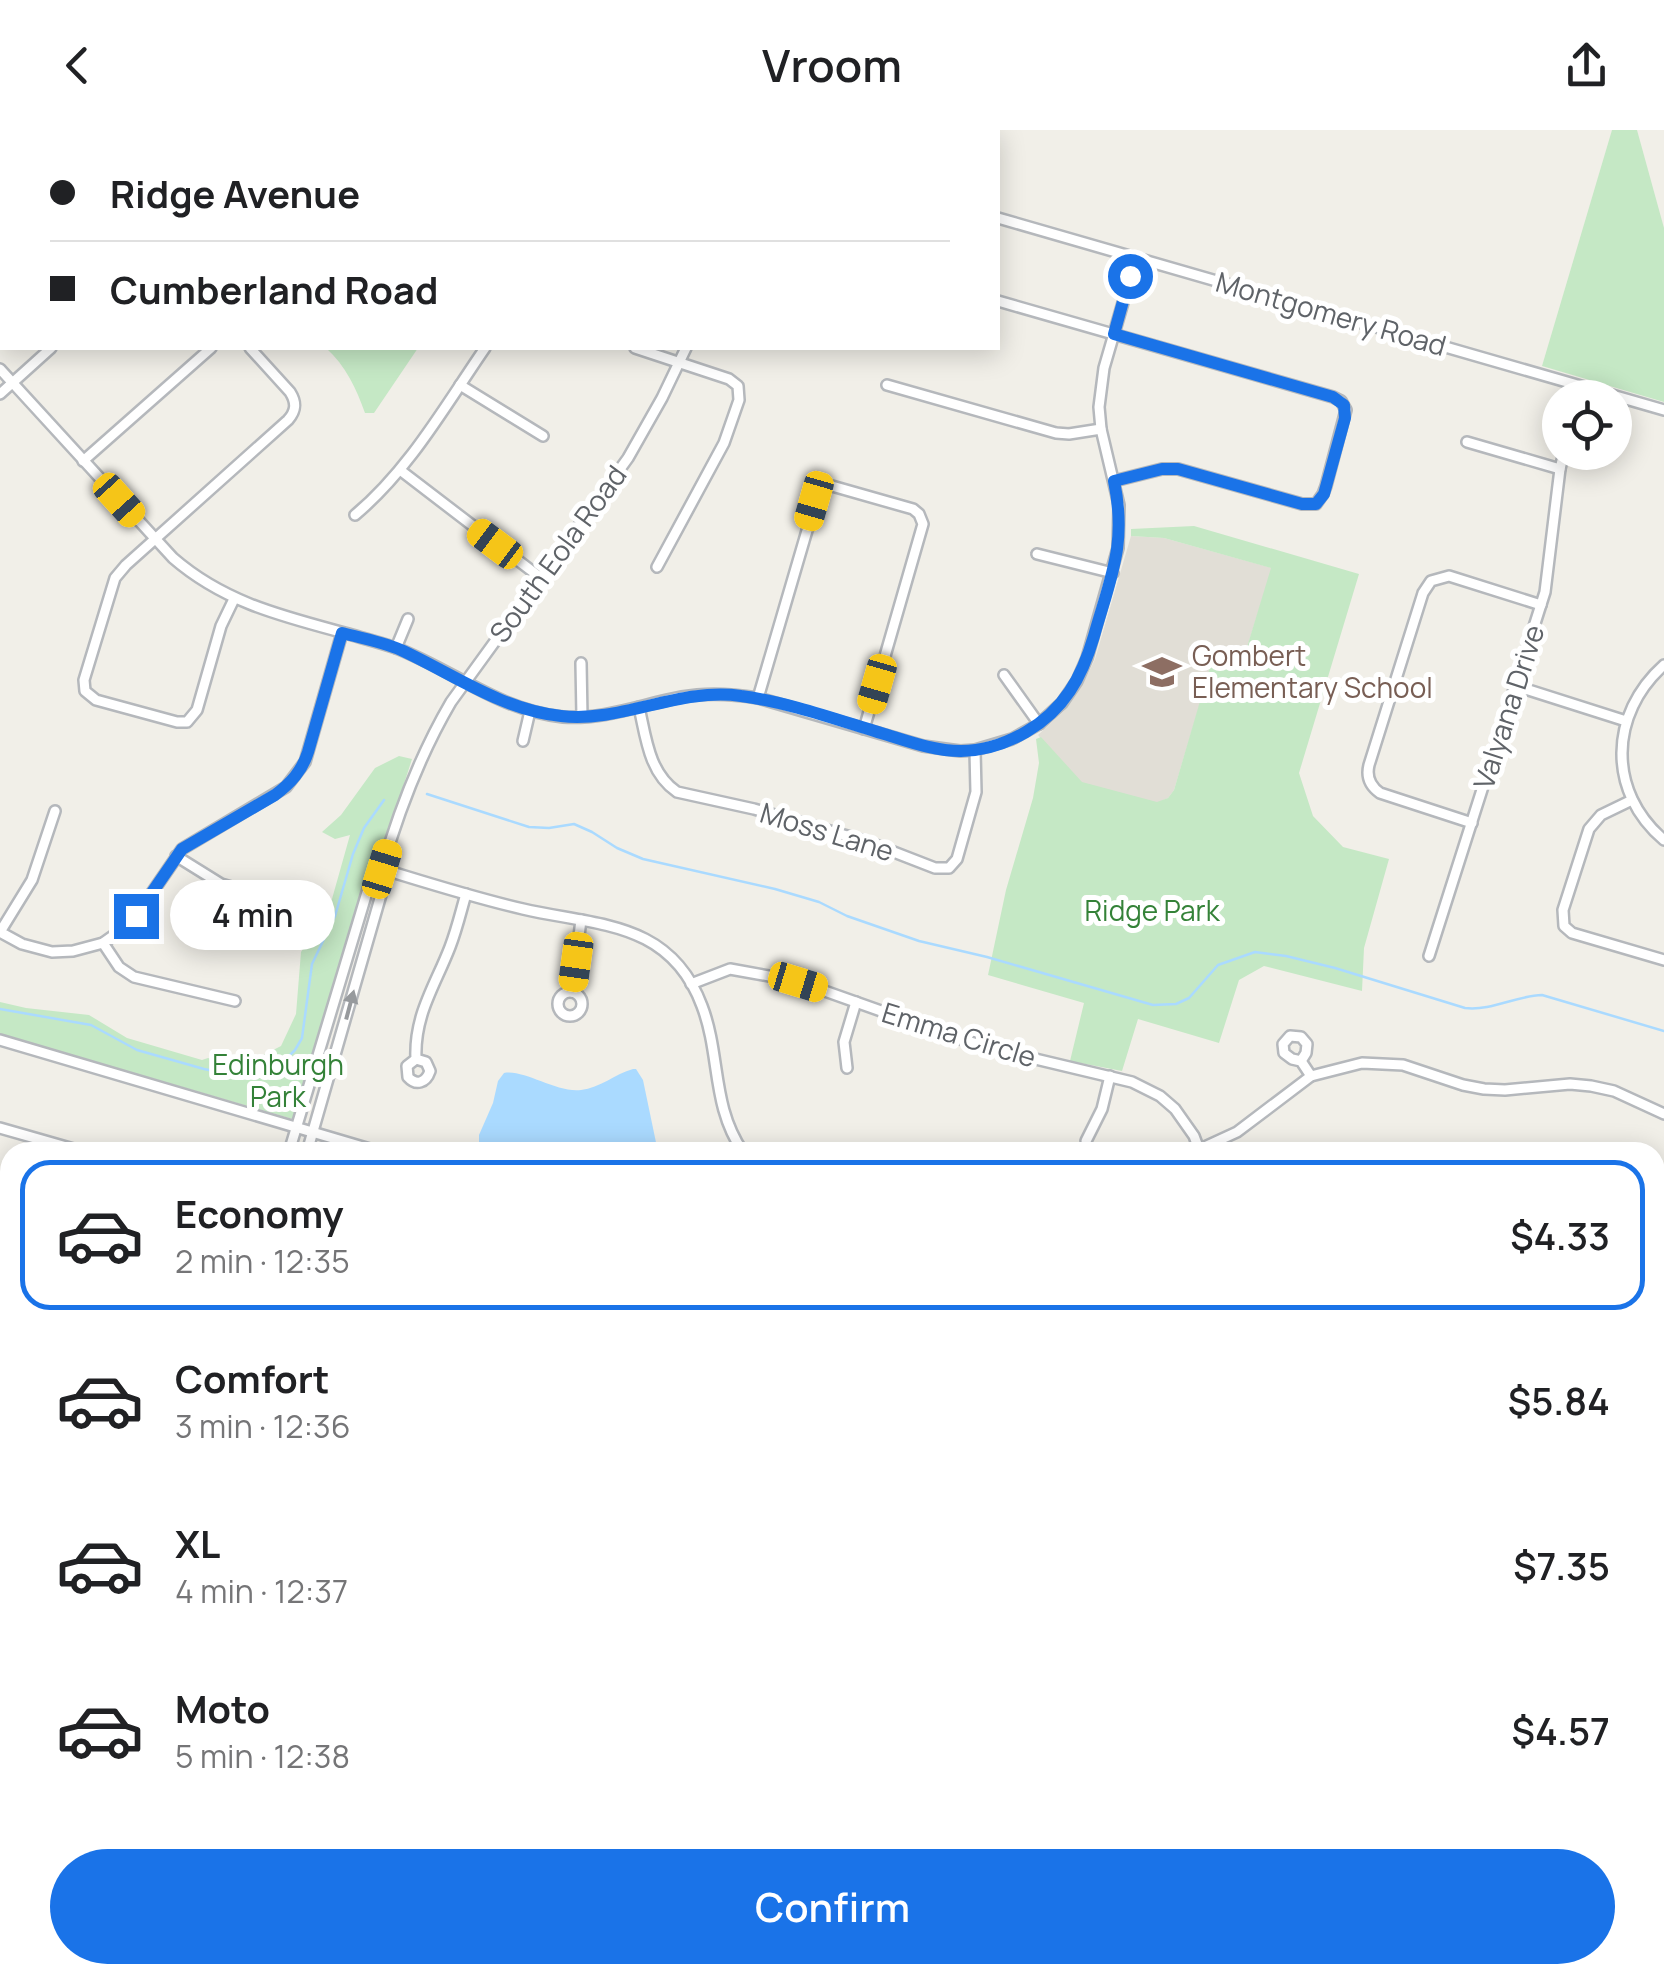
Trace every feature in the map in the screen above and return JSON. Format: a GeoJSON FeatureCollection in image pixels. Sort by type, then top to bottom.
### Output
{"type":"FeatureCollection","features":[{"type":"Feature","properties":{"kind":"street","name":"Montgomery Road"},"geometry":{"type":"LineString","coordinates":[[1000,219],[1542,380]]}},
{"type":"Feature","properties":{"kind":"street"},"geometry":{"type":"LineString","coordinates":[[0,369],[172,558],[234,599],[396,648],[490,696],[530,711],[582,717],[703,694],[723,694],[758,698],[934,748],[974,750],[1012,740],[1040,724],[1077,682],[1087,658],[1113,573],[1120,524],[1101,429],[1100,388],[1136,258]]}},
{"type":"Feature","properties":{"kind":"street"},"geometry":{"type":"LineString","coordinates":[[1000,302],[1333,397],[1342,401],[1346,410],[1324,494],[1316,504],[1302,504],[1178,469],[1114,481]]}},
{"type":"Feature","properties":{"kind":"street"},"geometry":{"type":"LineString","coordinates":[[0,394],[49,350]]}},
{"type":"Feature","properties":{"kind":"street"},"geometry":{"type":"LineString","coordinates":[[83,460],[209,350]]}},
{"type":"Feature","properties":{"kind":"street"},"geometry":{"type":"LineString","coordinates":[[234,599],[221,626],[196,710],[187,722],[96,700],[85,691],[84,680],[111,585],[120,571],[288,420],[294,410],[290,392],[252,350]]}},
{"type":"Feature","properties":{"kind":"street"},"geometry":{"type":"LineString","coordinates":[[354,516],[400,470],[484,350]]}},
{"type":"Feature","properties":{"kind":"street"},"geometry":{"type":"LineString","coordinates":[[641,350],[729,379],[738,386],[739,400],[724,443],[657,568]]}},
{"type":"Feature","properties":{"kind":"street","name":"South Eola Road"},"geometry":{"type":"LineString","coordinates":[[305,1130],[384,881],[382,869],[406,790],[439,722],[628,458],[685,350]]}},
{"type":"Feature","properties":{"kind":"street"},"geometry":{"type":"LineString","coordinates":[[460,385],[543,436]]}},
{"type":"Feature","properties":{"kind":"street"},"geometry":{"type":"LineString","coordinates":[[887,385],[1056,433],[1101,429]]}},
{"type":"Feature","properties":{"kind":"street","name":"Montgomery Road"},"geometry":{"type":"LineString","coordinates":[[1632,403],[1664,410]]}},
{"type":"Feature","properties":{"kind":"street"},"geometry":{"type":"LineString","coordinates":[[1467,442],[1542,464]]}},
{"type":"Feature","properties":{"kind":"street"},"geometry":{"type":"LineString","coordinates":[[400,470],[541,578]]}},
{"type":"Feature","properties":{"kind":"street","name":"Valyana Drive"},"geometry":{"type":"LineString","coordinates":[[1429,956],[1541,604],[1560,470]]}},
{"type":"Feature","properties":{"kind":"street"},"geometry":{"type":"LineString","coordinates":[[758,698],[818,493],[832,486],[890,502],[913,510],[923,524],[864,729]]}},
{"type":"Feature","properties":{"kind":"street"},"geometry":{"type":"LineString","coordinates":[[1037,554],[1113,573]]}},
{"type":"Feature","properties":{"kind":"street"},"geometry":{"type":"LineString","coordinates":[[1472,822],[1380,793],[1370,783],[1368,765],[1425,588],[1432,581],[1453,578],[1541,604]]}},
{"type":"Feature","properties":{"kind":"street"},"geometry":{"type":"LineString","coordinates":[[396,648],[408,618]]}},
{"type":"Feature","properties":{"kind":"street"},"geometry":{"type":"LineString","coordinates":[[55,811],[32,880],[0,932],[22,944],[52,952],[73,951],[102,943],[120,931],[136,916],[176,856],[190,843],[286,788],[300,772],[342,633]]}},
{"type":"Feature","properties":{"kind":"street"},"geometry":{"type":"LineString","coordinates":[[581,663],[582,717]]}},
{"type":"Feature","properties":{"kind":"street"},"geometry":{"type":"LineString","coordinates":[[1664,666],[1638,695],[1626,721],[1622,757],[1632,800],[1664,840]]}},
{"type":"Feature","properties":{"kind":"street"},"geometry":{"type":"LineString","coordinates":[[1004,674],[1040,724]]}},
{"type":"Feature","properties":{"kind":"street"},"geometry":{"type":"LineString","coordinates":[[1516,686],[1626,721]]}},
{"type":"Feature","properties":{"kind":"street","name":"Moss Lane"},"geometry":{"type":"LineString","coordinates":[[638,707],[655,770],[677,792],[868,842],[935,868],[949,868],[957,859],[976,792],[974,750]]}},
{"type":"Feature","properties":{"kind":"street"},"geometry":{"type":"LineString","coordinates":[[523,741],[530,711]]}},
{"type":"Feature","properties":{"kind":"street"},"geometry":{"type":"LineString","coordinates":[[1632,800],[1601,815],[1589,829],[1563,910],[1564,926],[1572,933],[1664,960]]}},
{"type":"Feature","properties":{"kind":"street"},"geometry":{"type":"LineString","coordinates":[[176,856],[221,884],[300,907]]}},
{"type":"Feature","properties":{"kind":"street"},"geometry":{"type":"LineString","coordinates":[[382,869],[525,910],[623,929],[650,942],[672,960],[701,1004],[721,1108],[737,1142]]}},
{"type":"Feature","properties":{"kind":"street","name":"South Eola Road"},"geometry":{"type":"LineString","coordinates":[[305,1130],[372,879],[382,869]]}},
{"type":"Feature","properties":{"kind":"street"},"geometry":{"type":"LineString","coordinates":[[416,1059],[416,1029],[466,894]]}},
{"type":"Feature","properties":{"kind":"street"},"geometry":{"type":"LineString","coordinates":[[572,992],[582,920]]}},
{"type":"Feature","properties":{"kind":"street"},"geometry":{"type":"LineString","coordinates":[[102,943],[134,978],[235,1001]]}},
{"type":"Feature","properties":{"kind":"street","name":"Emma Circle"},"geometry":{"type":"LineString","coordinates":[[691,984],[723,970],[742,970],[798,982],[960,1039],[1142,1085],[1181,1116],[1196,1142]]}},
{"type":"Feature","properties":{"kind":"street"},"geometry":{"type":"LineString","coordinates":[[847,1068],[844,1042],[856,1002]]}},
{"type":"Feature","properties":{"kind":"street"},"geometry":{"type":"LineString","coordinates":[[1,1044],[346,1142]]}},
{"type":"Feature","properties":{"kind":"street"},"geometry":{"type":"LineString","coordinates":[[1301,1061],[1311,1076]]}},
{"type":"Feature","properties":{"kind":"street"},"geometry":{"type":"LineString","coordinates":[[1216,1142],[1237,1132],[1311,1076],[1362,1062],[1391,1063],[1484,1089],[1591,1086],[1664,1114]]}},
{"type":"Feature","properties":{"kind":"street"},"geometry":{"type":"LineString","coordinates":[[1086,1141],[1102,1109],[1110,1076]]}},
{"type":"Feature","properties":{"kind":"street"},"geometry":{"type":"LineString","coordinates":[[0,1128],[44,1142]]}},
{"type":"Feature","properties":{"kind":"street"},"geometry":{"type":"LineString","coordinates":[[296,1142],[305,1130]]}},
{"type":"Feature","properties":{"kind":"street"},"geometry":{"type":"LineString","coordinates":[[305,1130],[307,1142]]}},
{"type":"Feature","properties":{"kind":"shaded area","name":"Gombert Elementary School"},"geometry":{"type":"Polygon","coordinates":[[[1131,536],[1164,538],[1272,568],[1244,657],[1202,697],[1174,790],[1157,803],[1082,783],[1038,735],[1064,711],[1095,659],[1131,536]]]}},
{"type":"Feature","properties":{"kind":"green space"},"geometry":{"type":"Polygon","coordinates":[[[1612,130],[1637,130],[1664,228],[1664,402],[1632,393],[1632,380],[1589,380],[1542,366],[1612,130]]]}},
{"type":"Feature","properties":{"kind":"green space"},"geometry":{"type":"Polygon","coordinates":[[[328,350],[417,350],[374,413],[365,413],[339,362],[328,350]]]}},
{"type":"Feature","properties":{"kind":"green space","name":"Ridge Park"},"geometry":{"type":"Polygon","coordinates":[[[1194,526],[1359,574],[1299,773],[1313,816],[1343,847],[1389,859],[1364,948],[1362,991],[1264,966],[1239,980],[1219,1043],[1138,1019],[1122,1071],[1070,1061],[1084,1003],[988,975],[1006,890],[1033,798],[1039,763],[1036,739],[1041,737],[1082,782],[1157,802],[1168,798],[1174,790],[1215,650],[1244,657],[1271,568],[1164,538],[1131,536],[1131,529],[1194,526]]]}},
{"type":"Feature","properties":{"kind":"green space","name":"Edinburgh Park"},"geometry":{"type":"Polygon","coordinates":[[[399,756],[412,759],[296,1120],[0,1034],[0,1002],[89,1015],[127,1038],[240,1067],[281,1046],[296,1014],[301,952],[330,906],[350,835],[335,839],[322,832],[341,815],[375,768],[399,756]]]}},
{"type":"Feature","properties":{"kind":"water"},"geometry":{"type":"Polygon","coordinates":[[[636,1069],[643,1080],[656,1142],[479,1142],[504,1073],[521,1074],[571,1090],[595,1087],[636,1069]]]}},
{"type":"Feature","properties":{"kind":"waterway"},"geometry":{"type":"LineString","coordinates":[[427,794],[529,827],[574,824],[643,859],[775,889],[919,941],[1153,1005],[1176,1004],[1189,998],[1218,965],[1255,952],[1335,968],[1465,1008],[1542,995],[1664,1031]]}},
{"type":"Feature","properties":{"kind":"waterway"},"geometry":{"type":"LineString","coordinates":[[0,1009],[91,1025],[137,1050],[204,1069],[238,1076],[274,1071],[302,1038],[312,964],[335,916],[364,828],[384,800]]}},
{"type":"Feature","properties":{"kind":"place","name":"Gombert Elementary School"},"geometry":{"type":"Point","coordinates":[1162,672]}},
{"type":"Feature","properties":{"kind":"route"},"geometry":{"type":"LineString","coordinates":[[136,916],[182,849],[286,788],[300,772],[342,633],[396,648],[513,706],[563,717],[603,715],[682,697],[723,694],[758,698],[923,746],[960,751],[1012,740],[1040,724],[1077,682],[1113,573],[1120,537],[1114,481],[1178,469],[1302,504],[1316,504],[1324,494],[1345,418],[1342,401],[1333,397],[1114,334],[1130,276]]}}]}
